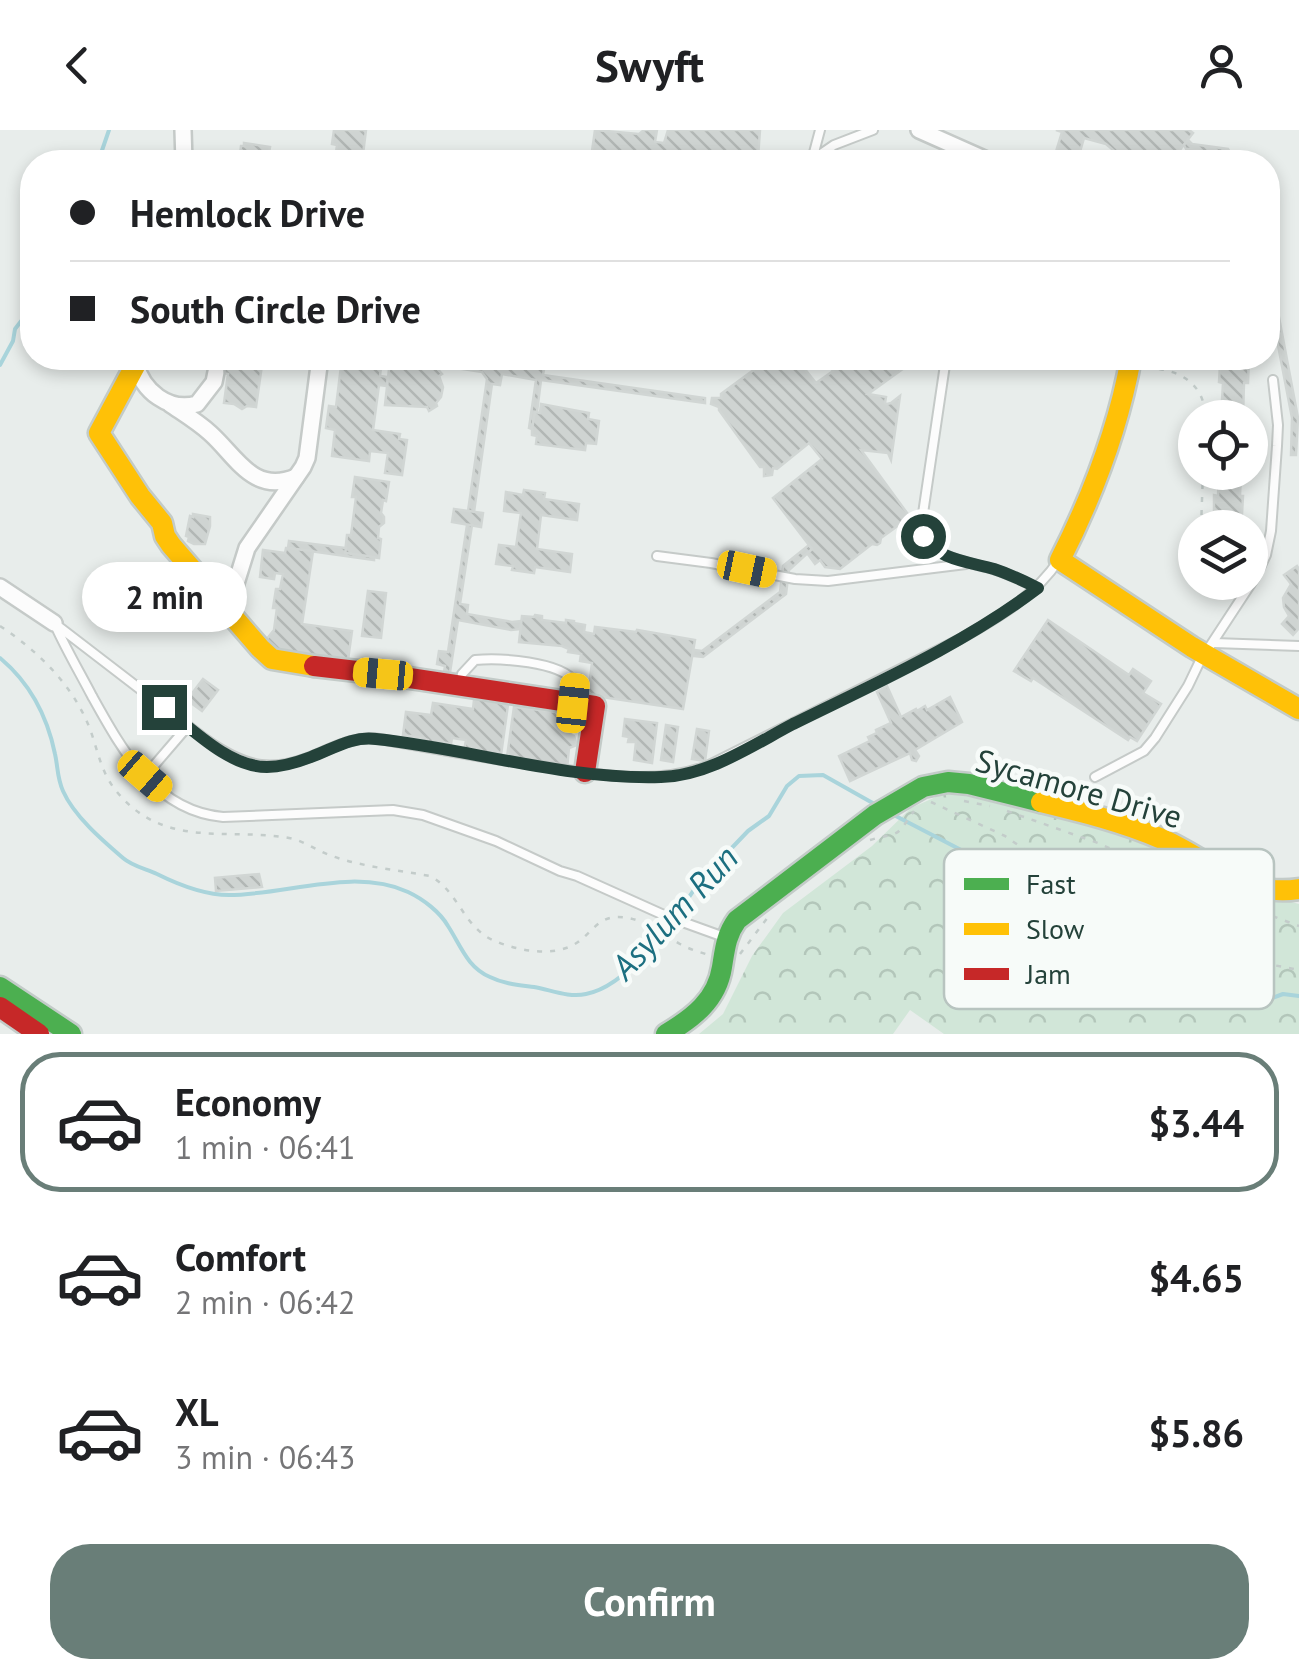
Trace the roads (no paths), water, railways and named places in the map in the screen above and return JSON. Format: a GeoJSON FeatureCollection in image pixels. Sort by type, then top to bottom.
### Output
{"type":"FeatureCollection","features":[{"type":"Feature","properties":{"kind":"street"},"geometry":{"type":"LineString","coordinates":[[928,132],[966,150]]}},
{"type":"Feature","properties":{"kind":"street"},"geometry":{"type":"LineString","coordinates":[[131,370],[99,433],[162,523],[171,545],[260,648],[285,663],[595,706],[585,772]]}},
{"type":"Feature","properties":{"kind":"street"},"geometry":{"type":"LineString","coordinates":[[139,370],[144,383],[209,432],[252,475],[279,483],[296,477]]}},
{"type":"Feature","properties":{"kind":"street"},"geometry":{"type":"LineString","coordinates":[[228,609],[247,548],[303,467],[310,449],[308,436],[318,370]]}},
{"type":"Feature","properties":{"kind":"street"},"geometry":{"type":"LineString","coordinates":[[1129,370],[1120,418],[1104,467],[1060,560],[1210,649],[1299,709]]}},
{"type":"Feature","properties":{"kind":"street"},"geometry":{"type":"LineString","coordinates":[[170,404],[197,404],[214,382],[216,372]]}},
{"type":"Feature","properties":{"kind":"street"},"geometry":{"type":"LineString","coordinates":[[0,587],[54,623]]}},
{"type":"Feature","properties":{"kind":"street","name":"Sycamore Drive"},"geometry":{"type":"LineString","coordinates":[[725,954],[731,926],[745,913],[885,809],[938,783],[982,788],[1138,830],[1184,849]]}},
{"type":"Feature","properties":{"kind":"street","name":"Sycamore Drive"},"geometry":{"type":"LineString","coordinates":[[1274,892],[1299,889]]}},
{"type":"Feature","properties":{"kind":"street"},"geometry":{"type":"LineString","coordinates":[[666,1034],[707,1002],[720,980],[725,954]]}},
{"type":"Feature","properties":{"kind":"street"},"geometry":{"type":"LineString","coordinates":[[0,986],[71,1034]]}},
{"type":"Feature","properties":{"kind":"street"},"geometry":{"type":"LineString","coordinates":[[0,1007],[39,1034]]}},
{"type":"Feature","properties":{"kind":"lane"},"geometry":{"type":"LineString","coordinates":[[827,150],[872,130]]}},
{"type":"Feature","properties":{"kind":"lane"},"geometry":{"type":"LineString","coordinates":[[944,370],[921,527],[927,542],[966,564],[1008,574],[1038,588]]}},
{"type":"Feature","properties":{"kind":"lane"},"geometry":{"type":"LineString","coordinates":[[1095,777],[1144,751],[1155,738],[1266,554],[1278,446],[1273,380]]}},
{"type":"Feature","properties":{"kind":"lane"},"geometry":{"type":"LineString","coordinates":[[657,556],[828,581],[966,564]]}},
{"type":"Feature","properties":{"kind":"lane"},"geometry":{"type":"LineString","coordinates":[[54,623],[188,726],[242,762],[277,766],[366,738],[585,772],[662,777],[708,766],[962,638],[1038,588],[1060,560]]}},
{"type":"Feature","properties":{"kind":"lane"},"geometry":{"type":"LineString","coordinates":[[54,623],[122,750],[145,776],[184,807],[210,816],[393,810],[424,815],[496,841],[680,921],[725,954]]}},
{"type":"Feature","properties":{"kind":"lane"},"geometry":{"type":"LineString","coordinates":[[1210,649],[1299,646]]}},
{"type":"Feature","properties":{"kind":"lane"},"geometry":{"type":"LineString","coordinates":[[459,685],[462,674],[475,660],[494,658],[557,668],[570,675],[575,682],[573,703]]}},
{"type":"Feature","properties":{"kind":"lane"},"geometry":{"type":"LineString","coordinates":[[145,776],[188,726]]}},
{"type":"Feature","properties":{"kind":"waterway"},"geometry":{"type":"LineString","coordinates":[[102,150],[109,130]]}},
{"type":"Feature","properties":{"kind":"waterway"},"geometry":{"type":"LineString","coordinates":[[0,365],[20,323]]}},
{"type":"Feature","properties":{"kind":"waterway","name":"Asylum Run"},"geometry":{"type":"LineString","coordinates":[[0,658],[20,678],[42,713],[68,800],[89,827],[131,863],[183,885],[220,895],[343,882],[387,885],[414,895],[436,911],[470,962],[482,973],[506,983],[567,994],[586,994],[623,975],[675,917],[720,854],[726,854],[769,816],[787,786],[799,776],[823,775],[878,806]]}},
{"type":"Feature","properties":{"kind":"waterway","name":"Asylum Run"},"geometry":{"type":"LineString","coordinates":[[890,813],[959,849]]}},
{"type":"Feature","properties":{"kind":"waterway","name":"Asylum Run"},"geometry":{"type":"LineString","coordinates":[[1274,997],[1299,996]]}}]}
